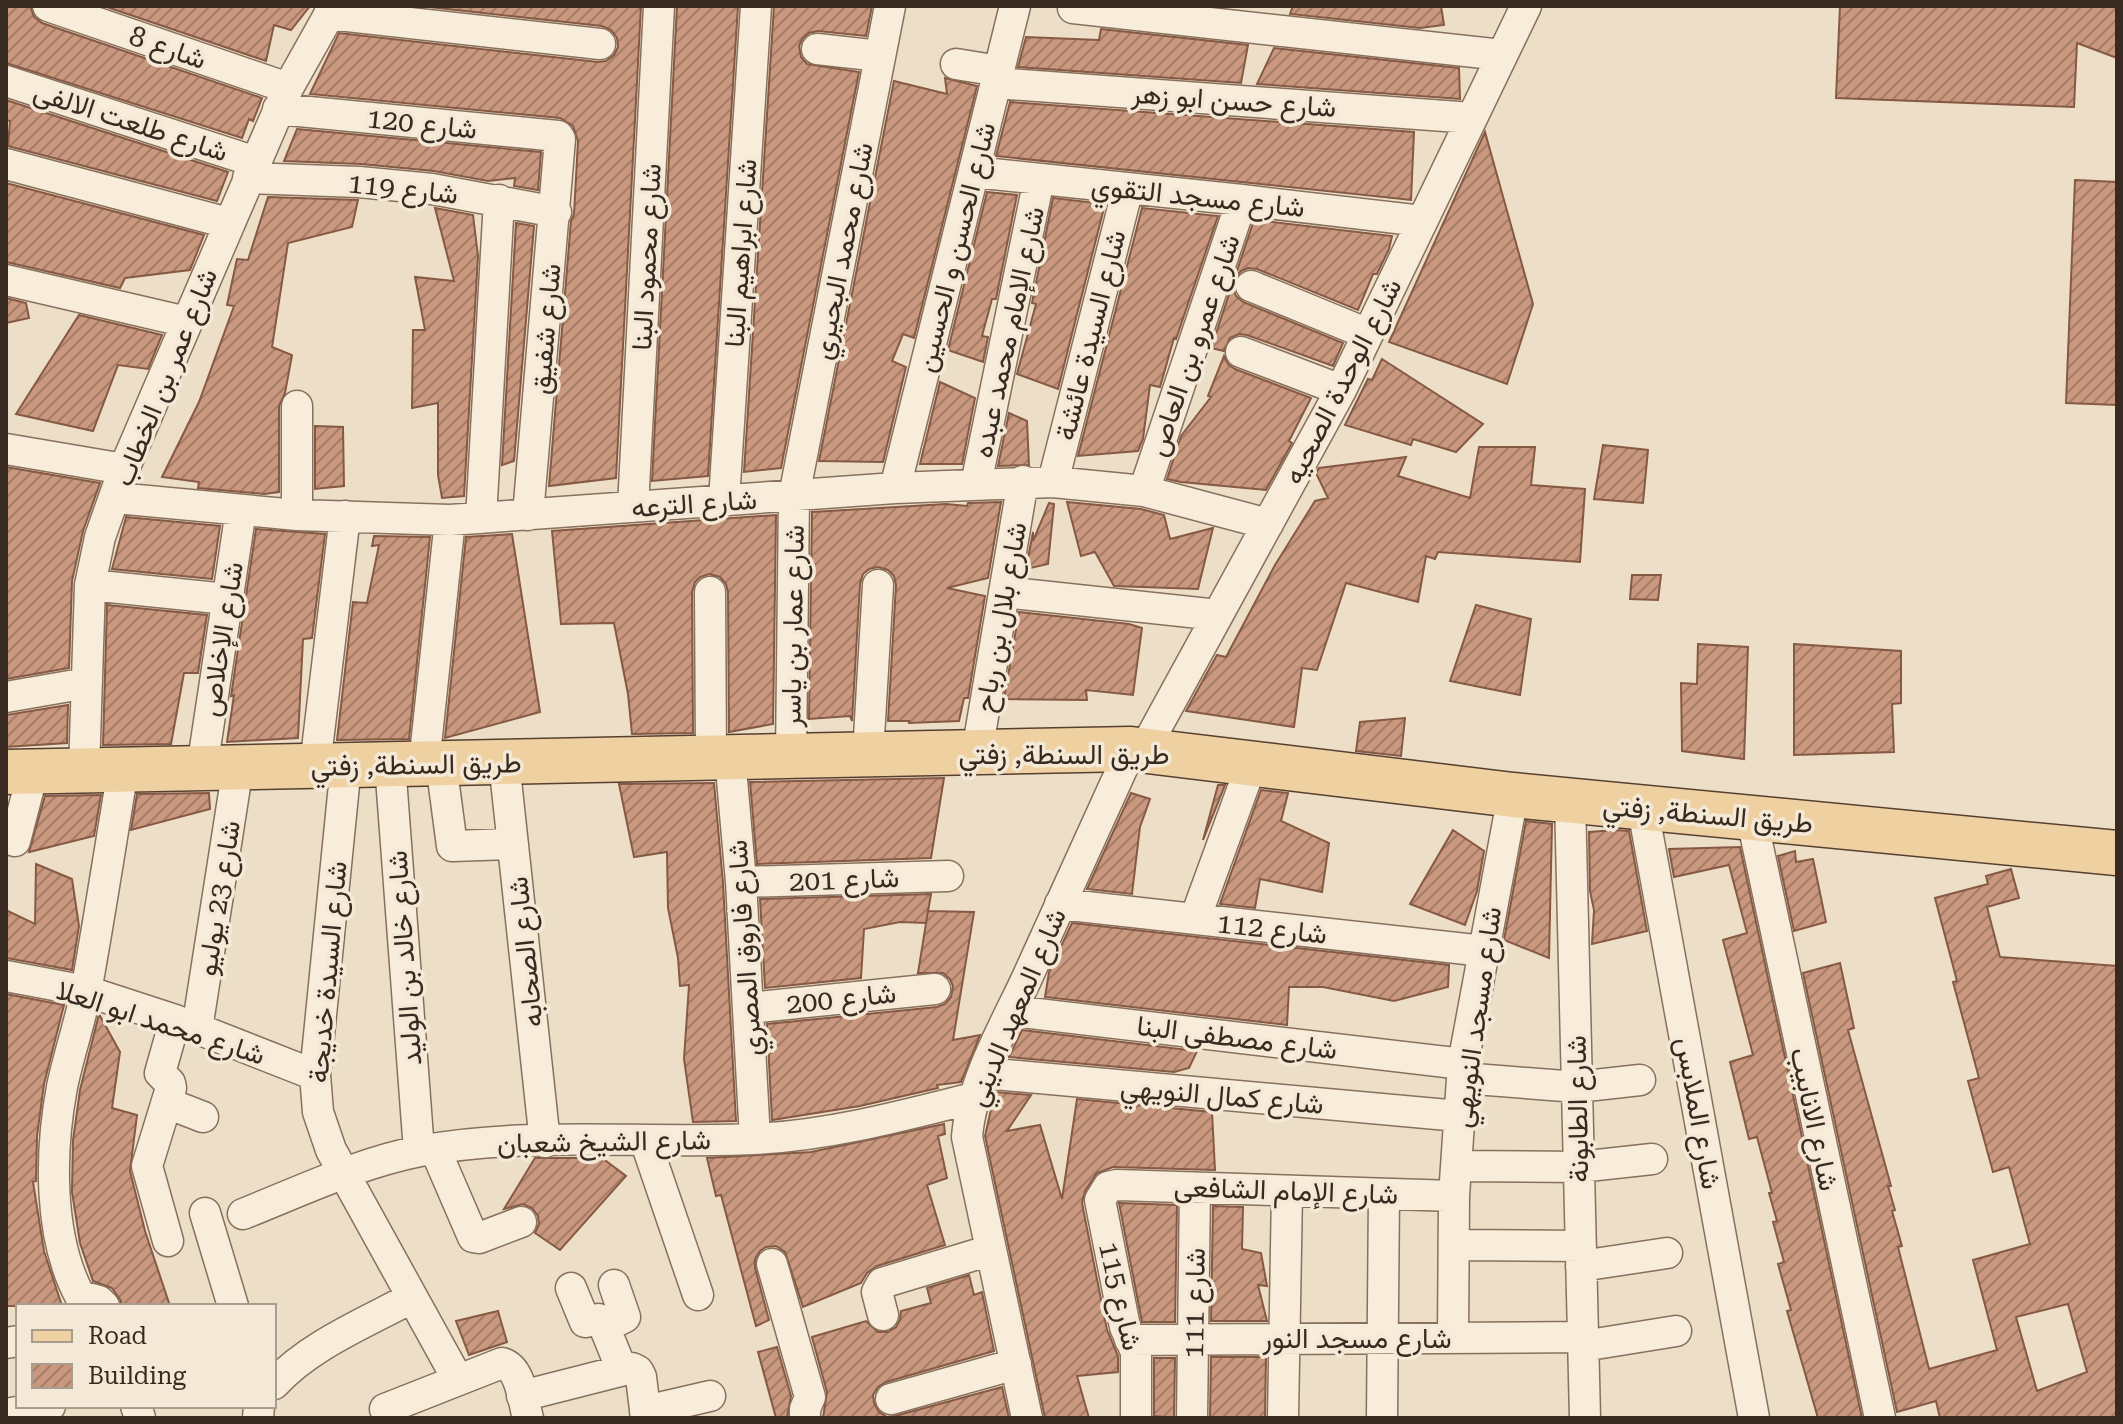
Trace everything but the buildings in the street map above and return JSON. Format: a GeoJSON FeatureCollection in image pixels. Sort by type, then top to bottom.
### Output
{"type":"FeatureCollection","features":[{"type":"Feature","properties":{"kind":"main road","name":"طريق السنطة, زفتي"},"geometry":{"type":"LineString","coordinates":[[19,772],[1138,749],[1643,809],[2117,853]]}},
{"type":"Feature","properties":{"kind":"street","name":"شارع 8"},"geometry":{"type":"LineString","coordinates":[[48,6],[283,99]]}},
{"type":"Feature","properties":{"kind":"street","name":"شارع محمود البنا"},"geometry":{"type":"LineString","coordinates":[[633,507],[659,6]]}},
{"type":"Feature","properties":{"kind":"street","name":"شارع ابراهيم البنا"},"geometry":{"type":"LineString","coordinates":[[724,500],[756,6]]}},
{"type":"Feature","properties":{"kind":"street","name":"شارع محمد البحيري"},"geometry":{"type":"LineString","coordinates":[[794,496],[890,6]]}},
{"type":"Feature","properties":{"kind":"street","name":"شارع الحسن و الحسين"},"geometry":{"type":"LineString","coordinates":[[895,488],[1015,6]]}},
{"type":"Feature","properties":{"kind":"street","name":"شارع الوحدة الصحيه"},"geometry":{"type":"LineString","coordinates":[[1138,749],[1218,615],[1341,390],[1526,6]]}},
{"type":"Feature","properties":{"kind":"street"},"geometry":{"type":"LineString","coordinates":[[1073,8],[1502,55]]}},
{"type":"Feature","properties":{"kind":"street","name":"شارع عمر بن الخطاب"},"geometry":{"type":"LineString","coordinates":[[102,1304],[87,1300],[78,1293],[55,1207],[55,1152],[62,1088],[86,991],[104,770],[87,683],[90,585],[100,537],[120,484],[228,223],[283,99],[331,10]]}},
{"type":"Feature","properties":{"kind":"street"},"geometry":{"type":"LineString","coordinates":[[331,10],[600,44]]}},
{"type":"Feature","properties":{"kind":"street"},"geometry":{"type":"LineString","coordinates":[[817,49],[880,56]]}},
{"type":"Feature","properties":{"kind":"street","name":"شارع حسن ابو زهر"},"geometry":{"type":"LineString","coordinates":[[956,64],[998,77],[1472,118]]}},
{"type":"Feature","properties":{"kind":"street","name":"شارع طلعت الالفى"},"geometry":{"type":"LineString","coordinates":[[6,81],[252,170]]}},
{"type":"Feature","properties":{"kind":"street","name":"شارع 120"},"geometry":{"type":"LineString","coordinates":[[283,99],[558,136],[562,143]]}},
{"type":"Feature","properties":{"kind":"street","name":"شارع شفيق"},"geometry":{"type":"LineString","coordinates":[[528,515],[562,143]]}},
{"type":"Feature","properties":{"kind":"street"},"geometry":{"type":"LineString","coordinates":[[6,164],[228,223]]}},
{"type":"Feature","properties":{"kind":"street","name":"شارع 119"},"geometry":{"type":"LineString","coordinates":[[252,170],[499,200],[556,212]]}},
{"type":"Feature","properties":{"kind":"street","name":"شارع مسجد التقوي"},"geometry":{"type":"LineString","coordinates":[[974,172],[1422,221]]}},
{"type":"Feature","properties":{"kind":"street","name":"شارع الإمام محمد عبده"},"geometry":{"type":"LineString","coordinates":[[976,484],[1039,179]]}},
{"type":"Feature","properties":{"kind":"street","name":"شارع السيدة عائشة"},"geometry":{"type":"LineString","coordinates":[[1053,482],[1128,188]]}},
{"type":"Feature","properties":{"kind":"street"},"geometry":{"type":"LineString","coordinates":[[481,518],[499,200]]}},
{"type":"Feature","properties":{"kind":"street","name":"شارع عمرو بن العاص"},"geometry":{"type":"LineString","coordinates":[[1144,491],[1242,200]]}},
{"type":"Feature","properties":{"kind":"street"},"geometry":{"type":"LineString","coordinates":[[6,280],[187,322]]}},
{"type":"Feature","properties":{"kind":"street"},"geometry":{"type":"LineString","coordinates":[[1251,286],[1368,334]]}},
{"type":"Feature","properties":{"kind":"street"},"geometry":{"type":"LineString","coordinates":[[1241,352],[1341,390]]}},
{"type":"Feature","properties":{"kind":"street"},"geometry":{"type":"LineString","coordinates":[[297,406],[297,515]]}},
{"type":"Feature","properties":{"kind":"street","name":"شارع الترعه"},"geometry":{"type":"LineString","coordinates":[[6,449],[120,484],[241,510],[297,515],[450,520],[1023,481],[1144,491],[1268,524]]}},
{"type":"Feature","properties":{"kind":"street","name":"شارع بلال بن رباح"},"geometry":{"type":"LineString","coordinates":[[977,752],[1023,481]]}},
{"type":"Feature","properties":{"kind":"street","name":"شارع عمار بن ياسر"},"geometry":{"type":"LineString","coordinates":[[791,756],[794,496]]}},
{"type":"Feature","properties":{"kind":"street","name":"شارع الإخلاص"},"geometry":{"type":"LineString","coordinates":[[220,768],[227,599],[241,510]]}},
{"type":"Feature","properties":{"kind":"street","name":"شارع السيدة خديجة"},"geometry":{"type":"LineString","coordinates":[[345,516],[315,1075],[318,1112],[331,1150],[458,1380]]}},
{"type":"Feature","properties":{"kind":"street"},"geometry":{"type":"LineString","coordinates":[[450,520],[418,763],[452,846],[513,844]]}},
{"type":"Feature","properties":{"kind":"street"},"geometry":{"type":"LineString","coordinates":[[90,585],[227,599]]}},
{"type":"Feature","properties":{"kind":"street"},"geometry":{"type":"LineString","coordinates":[[868,754],[878,585]]}},
{"type":"Feature","properties":{"kind":"street","name":"شارع فاروق المصري"},"geometry":{"type":"LineString","coordinates":[[710,592],[720,757],[741,882],[755,1139]]}},
{"type":"Feature","properties":{"kind":"street"},"geometry":{"type":"LineString","coordinates":[[1004,592],[1218,615]]}},
{"type":"Feature","properties":{"kind":"street"},"geometry":{"type":"LineString","coordinates":[[6,697],[87,683]]}},
{"type":"Feature","properties":{"kind":"street","name":"شارع المعهد الديني"},"geometry":{"type":"LineString","coordinates":[[1027,1418],[967,1137],[979,1086],[1012,1011],[1060,904],[1138,749]]}},
{"type":"Feature","properties":{"kind":"street","name":"شارع الصحابه"},"geometry":{"type":"LineString","coordinates":[[504,762],[545,1142]]}},
{"type":"Feature","properties":{"kind":"street","name":"شارع خالد بن الوليد"},"geometry":{"type":"LineString","coordinates":[[418,763],[427,1150],[473,1237],[479,1238],[521,1222]]}},
{"type":"Feature","properties":{"kind":"street"},"geometry":{"type":"LineString","coordinates":[[1195,919],[1252,763]]}},
{"type":"Feature","properties":{"kind":"street","name":"شارع 23 يوليو"},"geometry":{"type":"LineString","coordinates":[[167,1103],[171,1086],[160,1073],[186,1025],[220,768]]}},
{"type":"Feature","properties":{"kind":"street"},"geometry":{"type":"LineString","coordinates":[[15,841],[19,772]]}},
{"type":"Feature","properties":{"kind":"street","name":"شارع مسجد النويهي"},"geometry":{"type":"LineString","coordinates":[[1453,1338],[1455,1181],[1463,1071],[1513,795]]}},
{"type":"Feature","properties":{"kind":"street","name":"شارع الطابونة"},"geometry":{"type":"LineString","coordinates":[[1570,800],[1585,1418]]}},
{"type":"Feature","properties":{"kind":"street","name":"شارع الملابس"},"geometry":{"type":"LineString","coordinates":[[1643,809],[1754,1418]]}},
{"type":"Feature","properties":{"kind":"street","name":"شارع الانابيب"},"geometry":{"type":"LineString","coordinates":[[1752,819],[1880,1418]]}},
{"type":"Feature","properties":{"kind":"street","name":"شارع 201"},"geometry":{"type":"LineString","coordinates":[[741,882],[948,876]]}},
{"type":"Feature","properties":{"kind":"street","name":"شارع 112"},"geometry":{"type":"LineString","coordinates":[[1060,904],[1484,951]]}},
{"type":"Feature","properties":{"kind":"street","name":"شارع محمد ابو العلا"},"geometry":{"type":"LineString","coordinates":[[6,976],[86,991],[186,1025],[315,1075]]}},
{"type":"Feature","properties":{"kind":"street","name":"شارع 200"},"geometry":{"type":"LineString","coordinates":[[748,1008],[935,989]]}},
{"type":"Feature","properties":{"kind":"street","name":"شارع مصطفى البنا"},"geometry":{"type":"LineString","coordinates":[[1012,1011],[1577,1087],[1640,1080]]}},
{"type":"Feature","properties":{"kind":"street","name":"شارع الشيخ شعبان"},"geometry":{"type":"LineString","coordinates":[[243,1214],[344,1173],[427,1150],[486,1143],[755,1139],[901,1116],[979,1086]]}},
{"type":"Feature","properties":{"kind":"street","name":"شارع كمال النويهي"},"geometry":{"type":"LineString","coordinates":[[979,1086],[1459,1116]]}},
{"type":"Feature","properties":{"kind":"street"},"geometry":{"type":"LineString","coordinates":[[168,1241],[147,1173],[167,1103],[203,1117]]}},
{"type":"Feature","properties":{"kind":"street"},"geometry":{"type":"LineString","coordinates":[[645,1140],[698,1295]]}},
{"type":"Feature","properties":{"kind":"street","name":"شارع الإمام الشافعى"},"geometry":{"type":"LineString","coordinates":[[1117,1185],[1384,1194],[1455,1181],[1652,1159]]}},
{"type":"Feature","properties":{"kind":"street","name":"شارع 115"},"geometry":{"type":"LineString","coordinates":[[1117,1185],[1108,1187],[1100,1200],[1125,1327],[1136,1352],[1136,1418]]}},
{"type":"Feature","properties":{"kind":"street","name":"شارع 111"},"geometry":{"type":"LineString","coordinates":[[1192,1418],[1195,1188]]}},
{"type":"Feature","properties":{"kind":"street"},"geometry":{"type":"LineString","coordinates":[[1283,1418],[1287,1191]]}},
{"type":"Feature","properties":{"kind":"street"},"geometry":{"type":"LineString","coordinates":[[1382,1418],[1384,1194]]}},
{"type":"Feature","properties":{"kind":"street"},"geometry":{"type":"LineString","coordinates":[[205,1213],[232,1304]]}},
{"type":"Feature","properties":{"kind":"street"},"geometry":{"type":"LineString","coordinates":[[1455,1245],[1581,1256],[1667,1253]]}},
{"type":"Feature","properties":{"kind":"street"},"geometry":{"type":"LineString","coordinates":[[883,1315],[877,1292],[882,1283],[991,1250]]}},
{"type":"Feature","properties":{"kind":"street"},"geometry":{"type":"LineString","coordinates":[[772,1264],[810,1397],[805,1418]]}},
{"type":"Feature","properties":{"kind":"street"},"geometry":{"type":"LineString","coordinates":[[605,1327],[625,1317],[614,1285]]}},
{"type":"Feature","properties":{"kind":"street"},"geometry":{"type":"LineString","coordinates":[[571,1288],[585,1322],[600,1319],[605,1327],[622,1370]]}},
{"type":"Feature","properties":{"kind":"street"},"geometry":{"type":"LineString","coordinates":[[276,1382],[327,1344],[411,1298]]}},
{"type":"Feature","properties":{"kind":"street","name":"شارع مسجد النور"},"geometry":{"type":"LineString","coordinates":[[1130,1340],[1453,1338],[1583,1341],[1676,1331]]}},
{"type":"Feature","properties":{"kind":"street"},"geometry":{"type":"LineString","coordinates":[[385,1409],[427,1406],[458,1380],[506,1364],[515,1372],[525,1407],[632,1368],[640,1374],[646,1414],[710,1396]]}},
{"type":"Feature","properties":{"kind":"street"},"geometry":{"type":"LineString","coordinates":[[891,1399],[1016,1364]]}},
{"type":"Feature","properties":{"kind":"street"},"geometry":{"type":"LineString","coordinates":[[6,1414],[39,1408]]}}]}
